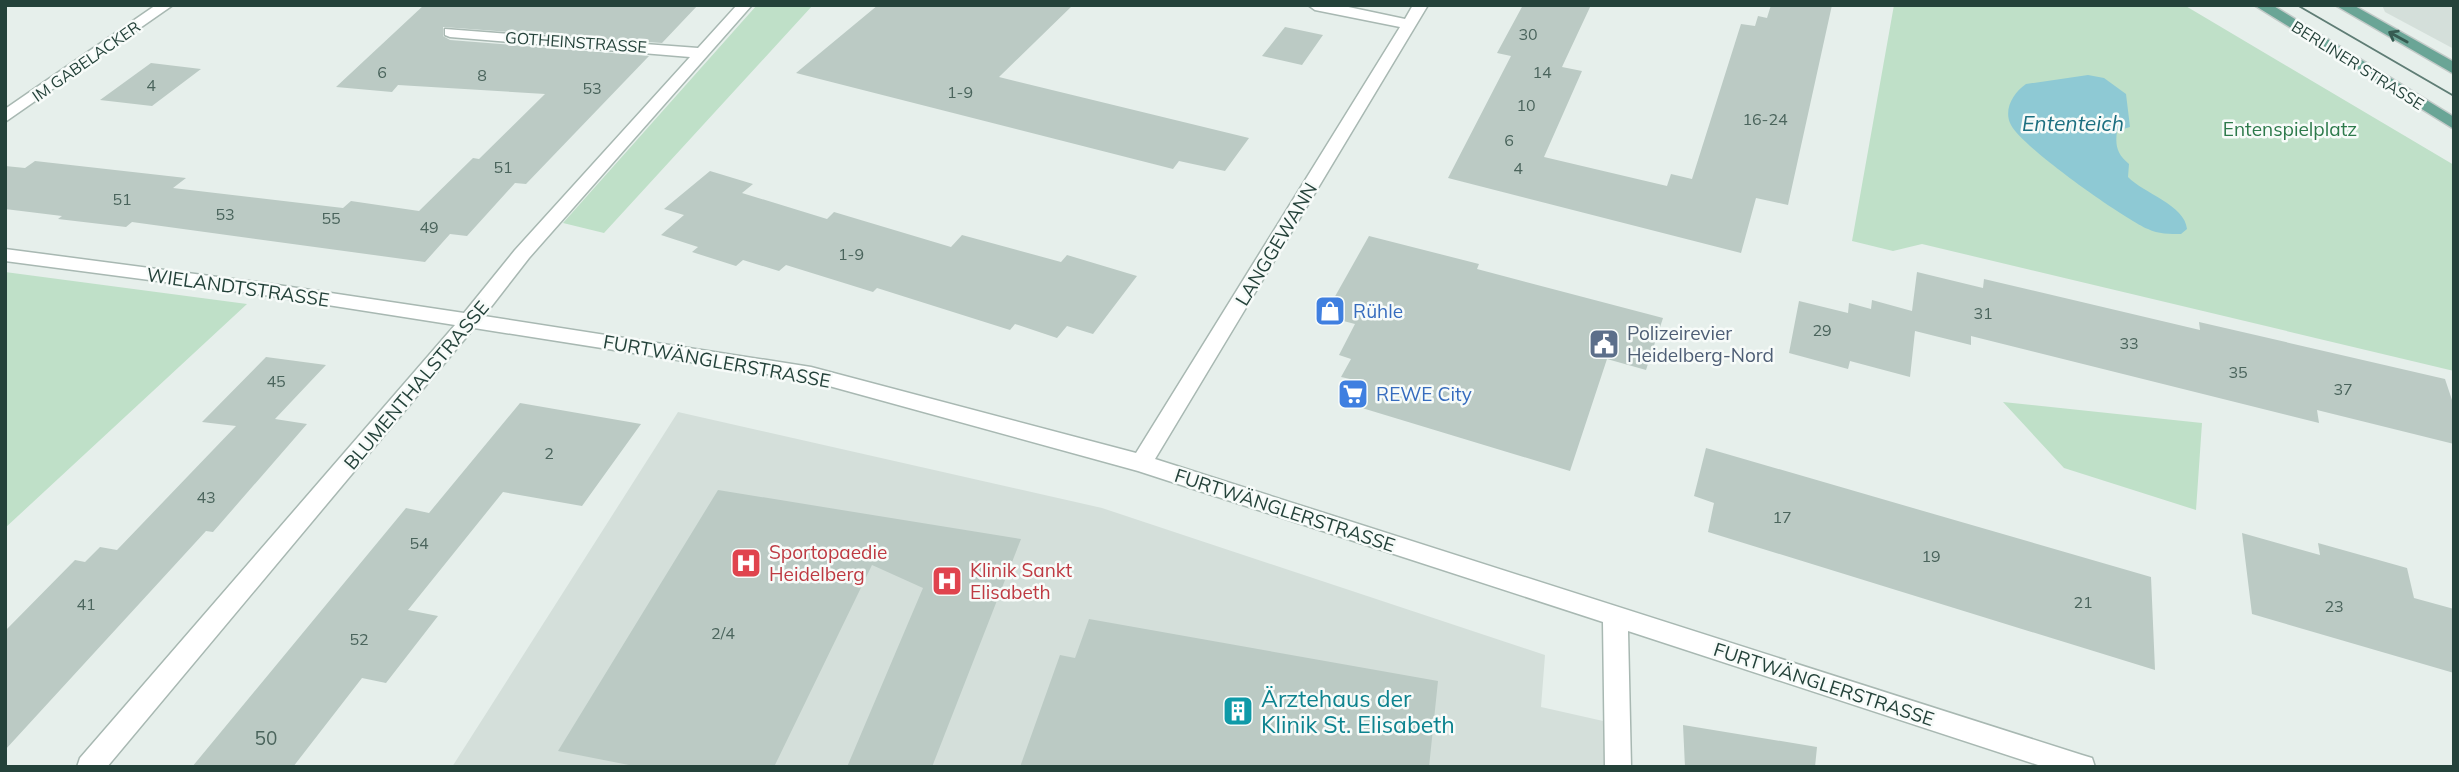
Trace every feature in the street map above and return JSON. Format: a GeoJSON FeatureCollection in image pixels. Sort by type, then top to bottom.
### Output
{"type":"FeatureCollection","features":[{"type":"Feature","properties":{"kind":"main road","name":"BERLINER STRASSE"},"geometry":{"type":"LineString","coordinates":[[2261,5],[2454,124]]}},
{"type":"Feature","properties":{"kind":"main road"},"geometry":{"type":"LineString","coordinates":[[2342,5],[2454,69]]}},
{"type":"Feature","properties":{"kind":"street","name":"IM GABELACKER"},"geometry":{"type":"LineString","coordinates":[[5,117],[166,5]]}},
{"type":"Feature","properties":{"kind":"street","name":"BLUMENTHALSTRASSE"},"geometry":{"type":"LineString","coordinates":[[90,767],[470,322],[522,254],[745,5]]}},
{"type":"Feature","properties":{"kind":"street"},"geometry":{"type":"LineString","coordinates":[[1315,5],[1409,24]]}},
{"type":"Feature","properties":{"kind":"street","name":"LANGGEWANN"},"geometry":{"type":"LineString","coordinates":[[1141,463],[1421,5]]}},
{"type":"Feature","properties":{"kind":"street","name":"GOTHEINSTRASSE"},"geometry":{"type":"LineString","coordinates":[[450,32],[702,53]]}},
{"type":"Feature","properties":{"kind":"street","name":"WIELANDTSTRASSE"},"geometry":{"type":"LineString","coordinates":[[5,255],[264,289],[470,322]]}},
{"type":"Feature","properties":{"kind":"street","name":"FURTWÄNGLERSTRASSE"},"geometry":{"type":"LineString","coordinates":[[470,322],[811,374],[1141,463],[2082,767]]}},
{"type":"Feature","properties":{"kind":"street"},"geometry":{"type":"LineString","coordinates":[[1615,617],[1618,767]]}},
{"type":"Feature","properties":{"kind":"shaded area"},"geometry":{"type":"Polygon","coordinates":[[[2382,5],[2454,5],[2454,49],[2385,12],[2382,5]]]}},
{"type":"Feature","properties":{"kind":"shaded area","name":"Klinik Sankt Elisabeth"},"geometry":{"type":"Polygon","coordinates":[[[678,412],[1102,508],[1545,655],[1541,707],[1612,723],[1613,767],[452,767],[678,412]]]}},
{"type":"Feature","properties":{"kind":"green space"},"geometry":{"type":"Polygon","coordinates":[[[757,5],[813,5],[604,233],[563,223],[757,5]]]}},
{"type":"Feature","properties":{"kind":"green space","name":"Entenspielplatz"},"geometry":{"type":"Polygon","coordinates":[[[1894,5],[2184,5],[2454,165],[2454,371],[1922,244],[1893,251],[1852,241],[1894,5]]]}},
{"type":"Feature","properties":{"kind":"green space"},"geometry":{"type":"Polygon","coordinates":[[[5,272],[247,304],[5,528],[5,272]]]}},
{"type":"Feature","properties":{"kind":"green space"},"geometry":{"type":"Polygon","coordinates":[[[2003,402],[2202,423],[2196,510],[2064,468],[2003,402]]]}},
{"type":"Feature","properties":{"kind":"water","name":"Ententeich"},"geometry":{"type":"Polygon","coordinates":[[[2088,75],[2104,78],[2126,94],[2130,127],[2117,131],[2116,141],[2119,153],[2129,164],[2128,177],[2179,213],[2187,229],[2181,234],[2152,231],[2135,222],[2053,165],[2011,125],[2008,114],[2011,102],[2026,84],[2088,75]]]}},
{"type":"Feature","properties":{"kind":"building"},"geometry":{"type":"Polygon","coordinates":[[[424,5],[698,5],[662,43],[443,27],[443,36],[450,40],[649,56],[526,184],[515,183],[467,236],[450,234],[425,262],[132,222],[126,227],[58,219],[62,216],[5,209],[5,166],[25,168],[35,161],[186,178],[173,188],[343,208],[351,201],[419,211],[473,158],[479,159],[545,94],[398,85],[392,92],[336,87],[424,5]]]}},
{"type":"Feature","properties":{"kind":"building"},"geometry":{"type":"Polygon","coordinates":[[[878,5],[1073,5],[999,77],[1249,138],[1225,171],[1179,161],[1173,169],[796,73],[878,5]]]}},
{"type":"Feature","properties":{"kind":"building"},"geometry":{"type":"Polygon","coordinates":[[[1523,5],[1591,5],[1562,67],[1582,71],[1544,157],[1667,186],[1671,174],[1692,179],[1741,24],[1755,26],[1758,16],[1767,18],[1771,5],[1832,5],[1788,205],[1756,198],[1741,253],[1448,178],[1511,56],[1497,53],[1523,5]]]}},
{"type":"Feature","properties":{"kind":"building"},"geometry":{"type":"Polygon","coordinates":[[[1285,27],[1323,35],[1302,65],[1262,56],[1285,27]]]}},
{"type":"Feature","properties":{"kind":"building"},"geometry":{"type":"Polygon","coordinates":[[[151,63],[201,69],[152,106],[100,100],[151,63]]]}},
{"type":"Feature","properties":{"kind":"building"},"geometry":{"type":"Polygon","coordinates":[[[710,171],[753,184],[742,193],[827,219],[834,212],[951,247],[962,235],[1061,262],[1067,255],[1137,276],[1093,334],[1067,326],[1057,338],[1015,324],[1010,330],[877,288],[873,292],[786,265],[779,271],[743,260],[736,266],[692,252],[698,247],[661,235],[684,215],[664,209],[710,171]]]}},
{"type":"Feature","properties":{"kind":"building"},"geometry":{"type":"Polygon","coordinates":[[[1369,236],[1479,264],[1477,269],[1663,318],[1646,370],[1607,359],[1570,471],[1339,401],[1350,379],[1341,377],[1351,359],[1339,355],[1355,324],[1324,316],[1369,236]]]}},
{"type":"Feature","properties":{"kind":"building"},"geometry":{"type":"Polygon","coordinates":[[[1917,272],[1983,288],[1984,279],[2200,330],[2199,322],[2445,379],[2454,406],[2454,444],[2317,410],[2319,423],[1971,336],[1971,345],[1915,331],[1910,377],[1850,361],[1848,369],[1789,353],[1799,301],[1848,313],[1849,303],[1871,309],[1872,300],[1912,311],[1917,272]]]}},
{"type":"Feature","properties":{"kind":"building"},"geometry":{"type":"Polygon","coordinates":[[[266,357],[326,365],[275,419],[307,424],[213,532],[206,531],[5,750],[5,631],[75,560],[85,562],[100,547],[117,550],[236,426],[202,422],[266,357]]]}},
{"type":"Feature","properties":{"kind":"building"},"geometry":{"type":"Polygon","coordinates":[[[520,403],[641,424],[582,506],[503,492],[408,610],[438,616],[386,683],[362,678],[293,767],[192,767],[406,508],[429,513],[520,403]]]}},
{"type":"Feature","properties":{"kind":"building"},"geometry":{"type":"Polygon","coordinates":[[[1706,448],[2151,577],[2155,670],[1708,532],[1714,503],[1694,496],[1706,448]]]}},
{"type":"Feature","properties":{"kind":"building"},"geometry":{"type":"Polygon","coordinates":[[[718,490],[1021,539],[932,767],[847,767],[923,588],[872,565],[774,767],[639,767],[558,751],[718,490]]]}},
{"type":"Feature","properties":{"kind":"building"},"geometry":{"type":"Polygon","coordinates":[[[2242,533],[2320,555],[2318,543],[2407,568],[2414,598],[2454,609],[2454,673],[2252,614],[2242,533]]]}},
{"type":"Feature","properties":{"kind":"building","name":"Ärztehaus der Klinik St. Elisabeth"},"geometry":{"type":"Polygon","coordinates":[[[1089,619],[1438,681],[1429,767],[1020,767],[1060,655],[1075,658],[1089,619]]]}},
{"type":"Feature","properties":{"kind":"building"},"geometry":{"type":"Polygon","coordinates":[[[1683,725],[1817,747],[1815,767],[1685,767],[1683,725]]]}},
{"type":"Feature","properties":{"kind":"tram line"},"geometry":{"type":"LineString","coordinates":[[2297,5],[2454,96]]}},
{"type":"Feature","properties":{"kind":"place","name":"Rühle"},"geometry":{"type":"Point","coordinates":[1330,311]}},
{"type":"Feature","properties":{"kind":"place","name":"Polizeirevier Heidelberg-Nord"},"geometry":{"type":"Point","coordinates":[1604,344]}},
{"type":"Feature","properties":{"kind":"place","name":"REWE City"},"geometry":{"type":"Point","coordinates":[1353,394]}},
{"type":"Feature","properties":{"kind":"place","name":"Sportopaedie Heidelberg"},"geometry":{"type":"Point","coordinates":[746,563]}},
{"type":"Feature","properties":{"kind":"place","name":"Klinik Sankt Elisabeth"},"geometry":{"type":"Point","coordinates":[947,581]}},
{"type":"Feature","properties":{"kind":"place","name":"Ärztehaus der Klinik St. Elisabeth"},"geometry":{"type":"Point","coordinates":[1238,711]}}]}
